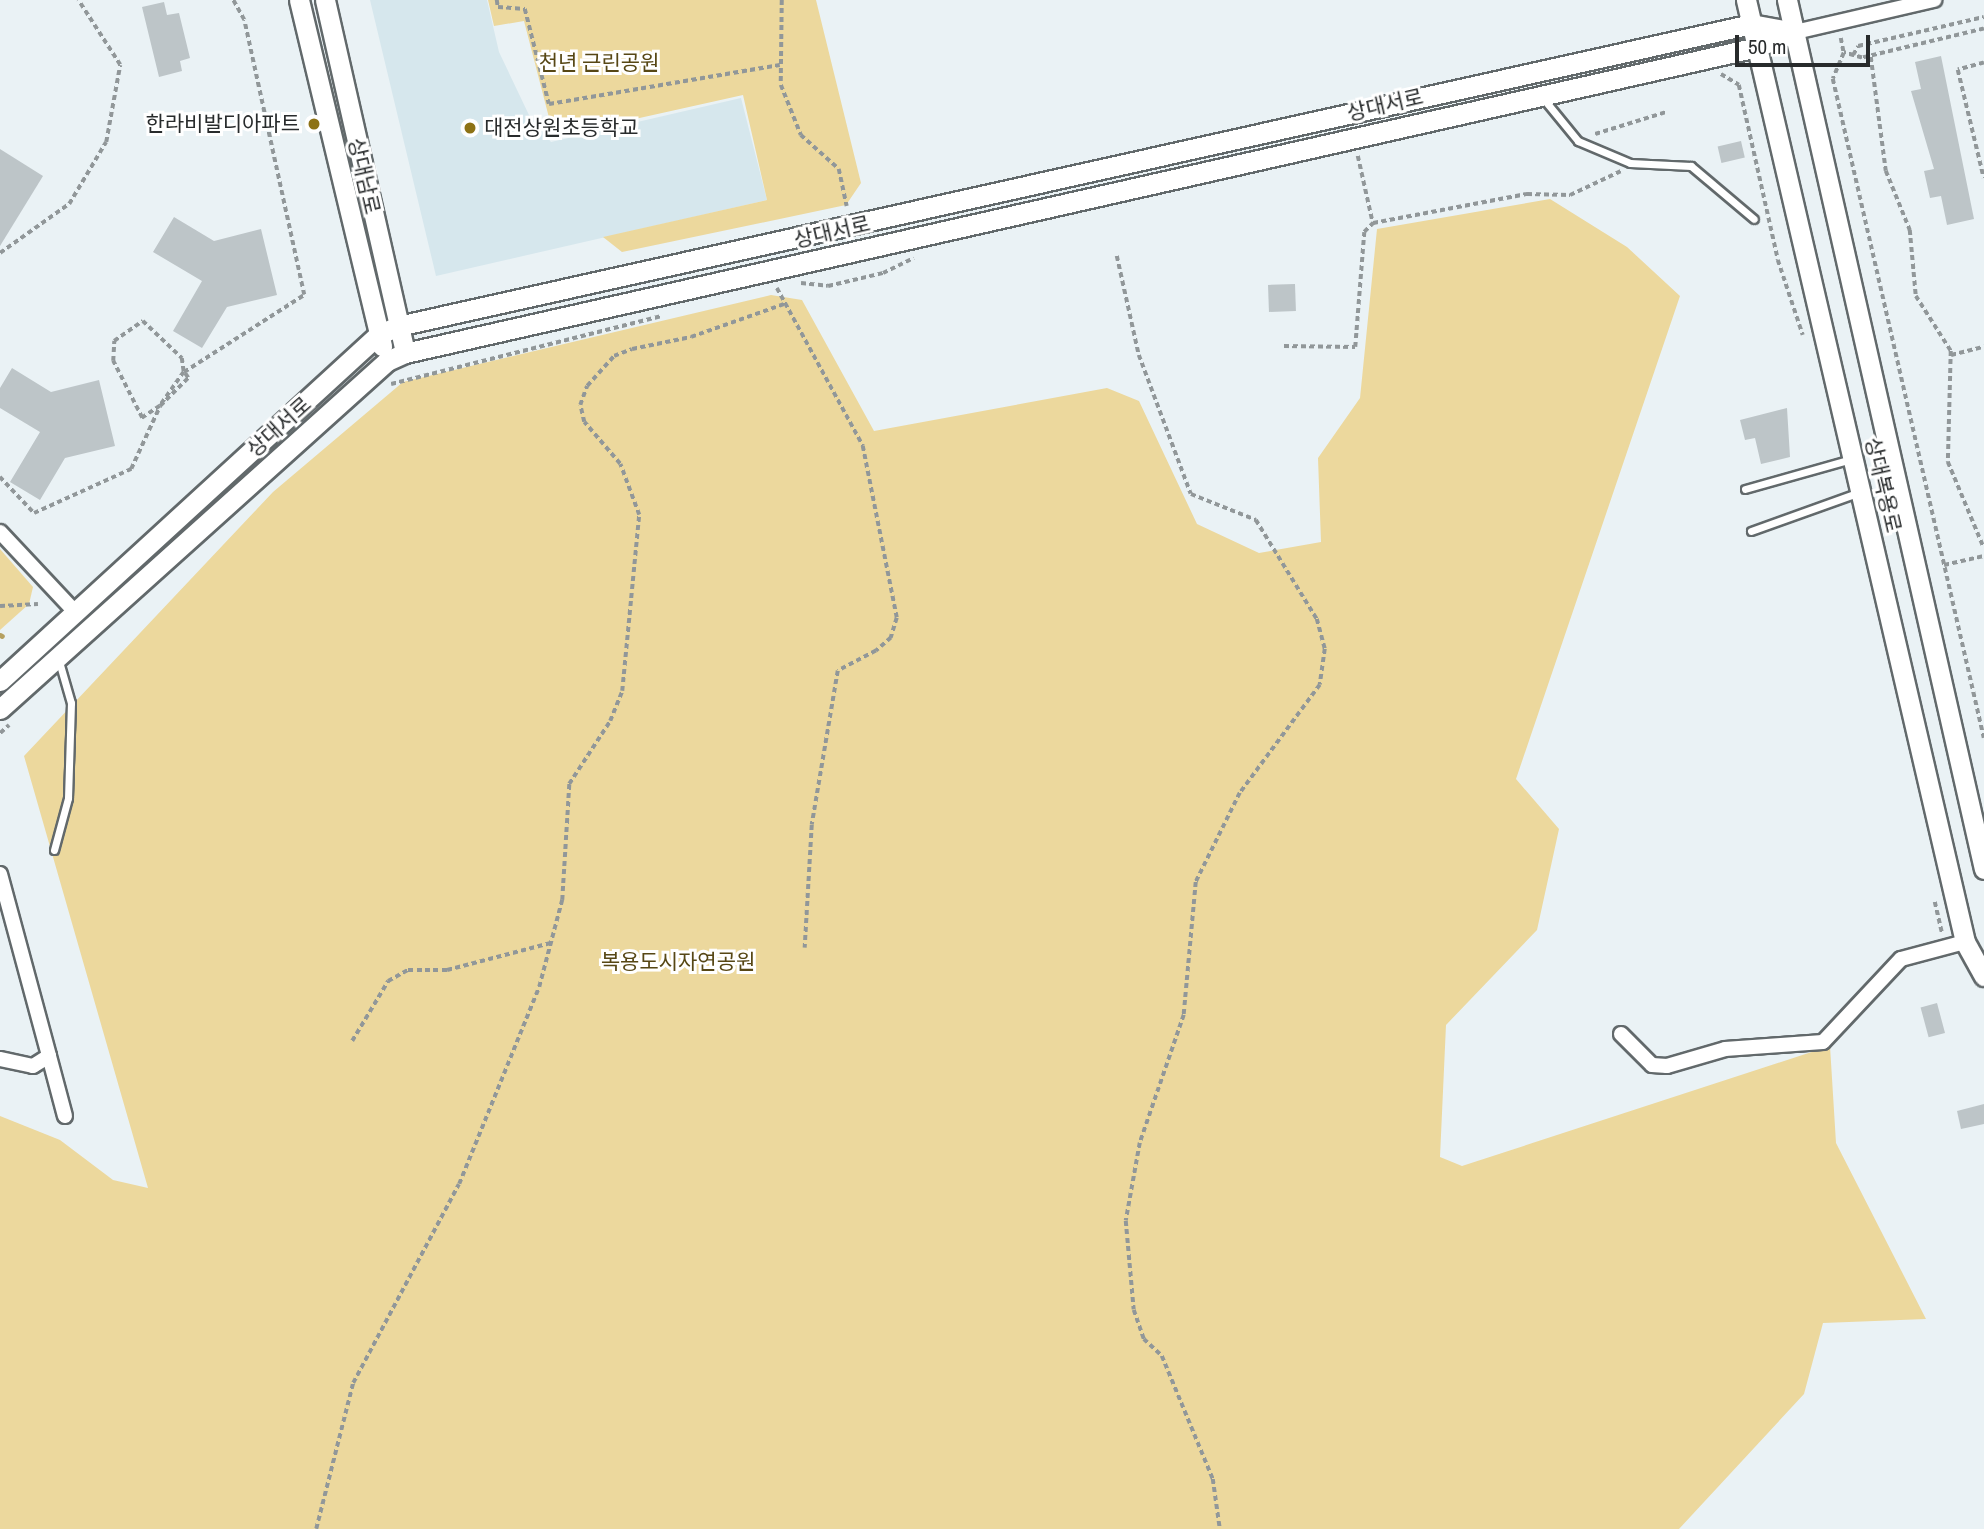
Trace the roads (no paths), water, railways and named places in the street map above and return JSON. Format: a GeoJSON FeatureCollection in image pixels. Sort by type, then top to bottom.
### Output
{"type":"FeatureCollection","features":[{"type":"Feature","properties":{"kind":"street","name":"상대남로"},"geometry":{"type":"LineString","coordinates":[[299,0],[378,335],[396,357]]}},
{"type":"Feature","properties":{"kind":"street","name":"상대남로"},"geometry":{"type":"LineString","coordinates":[[326,0],[398,326],[396,357]]}},
{"type":"Feature","properties":{"kind":"street","name":"상대복용로"},"geometry":{"type":"LineString","coordinates":[[1746,0],[1965,942],[1984,976]]}},
{"type":"Feature","properties":{"kind":"street","name":"상대복용로"},"geometry":{"type":"LineString","coordinates":[[1787,0],[1984,869]]}},
{"type":"Feature","properties":{"kind":"street"},"geometry":{"type":"LineString","coordinates":[[1751,24],[1795,32],[1934,0]]}},
{"type":"Feature","properties":{"kind":"street","name":"상대서로"},"geometry":{"type":"LineString","coordinates":[[0,681],[378,335],[398,326],[1751,24]]}},
{"type":"Feature","properties":{"kind":"street","name":"상대서로"},"geometry":{"type":"LineString","coordinates":[[0,709],[396,357],[1540,93],[1757,47],[1795,32]]}},
{"type":"Feature","properties":{"kind":"street"},"geometry":{"type":"LineString","coordinates":[[0,532],[75,612]]}},
{"type":"Feature","properties":{"kind":"street"},"geometry":{"type":"LineString","coordinates":[[0,874],[65,1116]]}},
{"type":"Feature","properties":{"kind":"street"},"geometry":{"type":"LineString","coordinates":[[1620,1034],[1653,1065],[1667,1066],[1725,1049],[1823,1042],[1901,960],[1965,942]]}},
{"type":"Feature","properties":{"kind":"street"},"geometry":{"type":"LineString","coordinates":[[0,1059],[33,1066],[49,1056]]}},
{"type":"Feature","properties":{"kind":"lane"},"geometry":{"type":"LineString","coordinates":[[1540,93],[1578,141],[1630,163],[1690,166],[1754,219]]}},
{"type":"Feature","properties":{"kind":"lane"},"geometry":{"type":"LineString","coordinates":[[1745,489],[1853,459]]}},
{"type":"Feature","properties":{"kind":"lane"},"geometry":{"type":"LineString","coordinates":[[1751,531],[1861,492]]}},
{"type":"Feature","properties":{"kind":"lane"},"geometry":{"type":"LineString","coordinates":[[54,850],[68,798],[71,703],[58,657]]}},
{"type":"Feature","properties":{"kind":"place","name":"한라비발디아파트"},"geometry":{"type":"Point","coordinates":[314,124]}},
{"type":"Feature","properties":{"kind":"place","name":"대전상원초등학교"},"geometry":{"type":"Point","coordinates":[470,128]}},
{"type":"Feature","properties":{"kind":"park label","name":"천년 근린공원"},"geometry":{"type":"Point","coordinates":[599,63]}},
{"type":"Feature","properties":{"kind":"park label","name":"복용도시자연공원"},"geometry":{"type":"Point","coordinates":[678,962]}}]}
